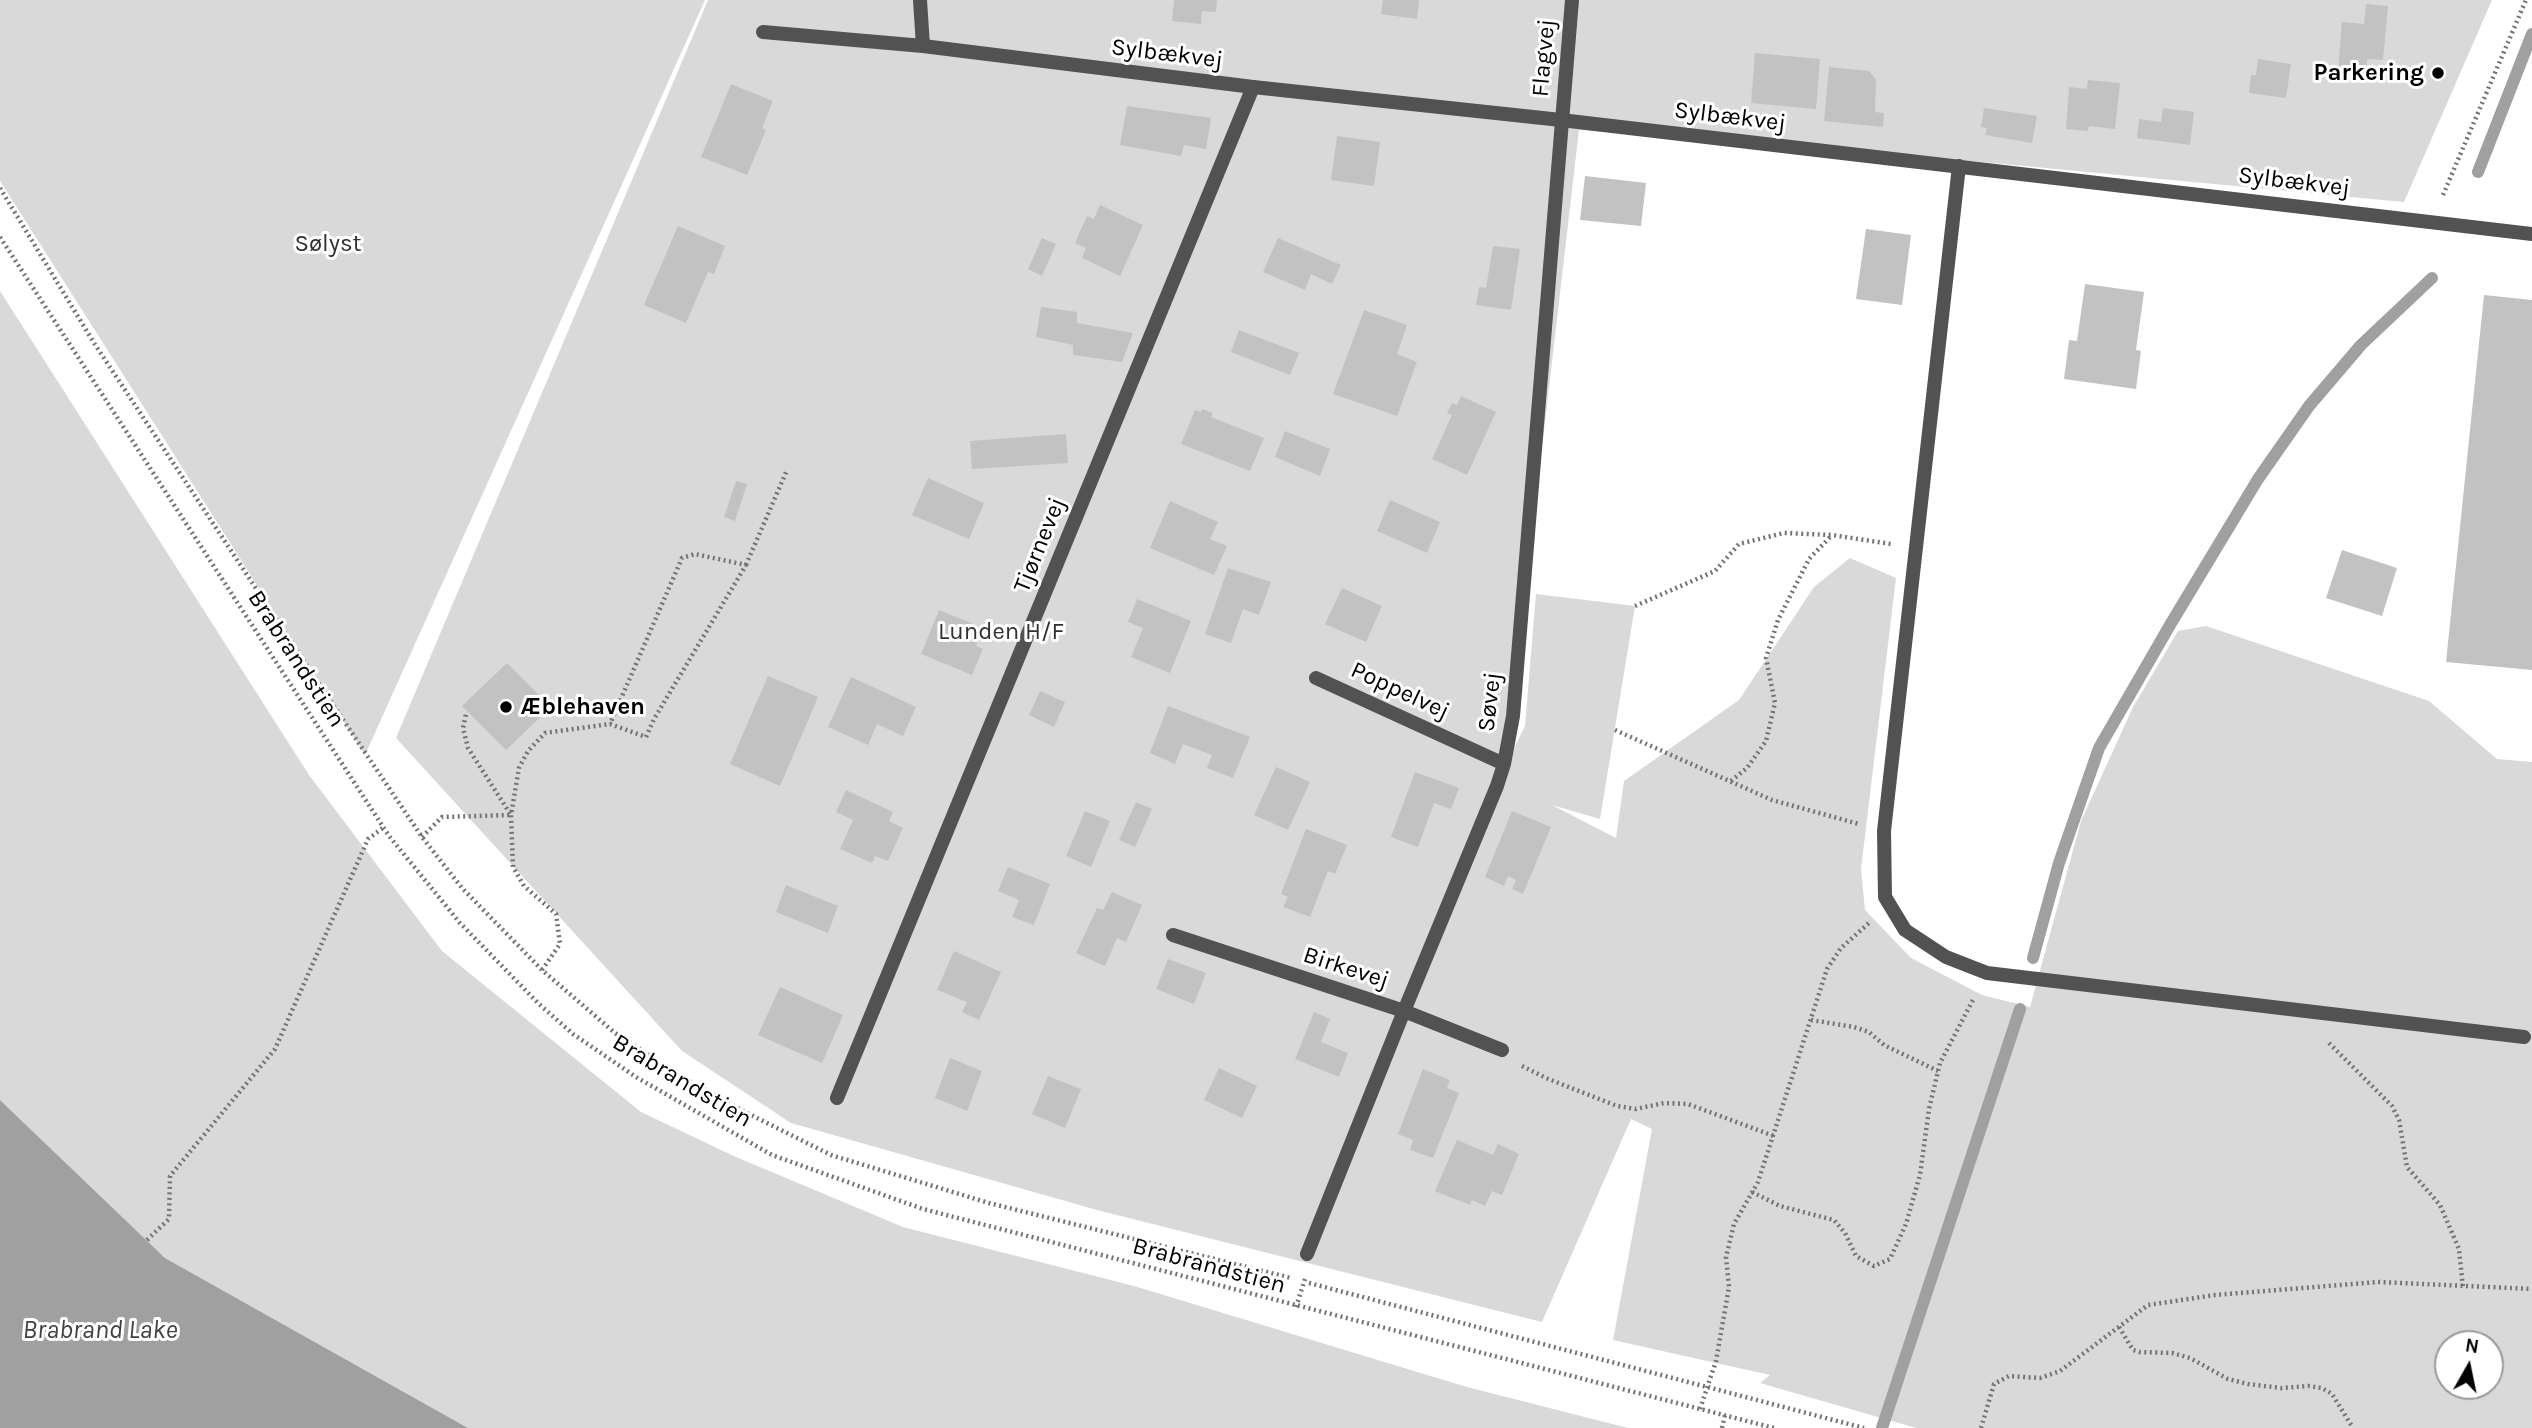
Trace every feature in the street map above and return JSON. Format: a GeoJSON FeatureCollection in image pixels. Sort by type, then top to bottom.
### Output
{"type":"FeatureCollection","features":[{"type":"Feature","properties":{"kind":"street"},"geometry":{"type":"LineString","coordinates":[[920,0],[923,46]]}},
{"type":"Feature","properties":{"kind":"street","name":"Flagvej"},"geometry":{"type":"LineString","coordinates":[[1561,120],[1572,0]]}},
{"type":"Feature","properties":{"kind":"street","name":"Sylbækvej"},"geometry":{"type":"LineString","coordinates":[[762,32],[923,46],[1253,87],[1561,120],[2532,234]]}},
{"type":"Feature","properties":{"kind":"street","name":"Tjørnevej"},"geometry":{"type":"LineString","coordinates":[[837,1098],[1253,87]]}},
{"type":"Feature","properties":{"kind":"street","name":"Søvej"},"geometry":{"type":"LineString","coordinates":[[1307,1254],[1504,764],[1513,716],[1561,120]]}},
{"type":"Feature","properties":{"kind":"street"},"geometry":{"type":"LineString","coordinates":[[1959,166],[1884,831],[1885,897],[1905,930],[1946,957],[1987,973],[2524,1037]]}},
{"type":"Feature","properties":{"kind":"street","name":"Poppelvej"},"geometry":{"type":"LineString","coordinates":[[1316,678],[1504,764]]}},
{"type":"Feature","properties":{"kind":"street","name":"Birkevej"},"geometry":{"type":"LineString","coordinates":[[1173,935],[1404,1011],[1502,1050]]}},
{"type":"Feature","properties":{"kind":"path"},"geometry":{"type":"LineString","coordinates":[[2431,221],[2526,0]]}},
{"type":"Feature","properties":{"kind":"path"},"geometry":{"type":"LineString","coordinates":[[0,188],[94,343],[318,684],[422,836],[461,887],[542,970],[615,1033],[745,1112],[831,1155],[989,1203],[1305,1282],[1864,1428]]}},
{"type":"Feature","properties":{"kind":"path","name":"Brabrandstien"},"geometry":{"type":"LineString","coordinates":[[0,237],[384,827],[460,923],[539,1004],[573,1034],[636,1076],[772,1155],[923,1209],[1774,1428]]}},
{"type":"Feature","properties":{"kind":"path"},"geometry":{"type":"LineString","coordinates":[[542,970],[560,944],[556,914],[524,886],[513,867],[511,815],[519,768],[528,751],[545,733],[610,724],[646,737],[654,719],[746,565],[787,470]]}},
{"type":"Feature","properties":{"kind":"path"},"geometry":{"type":"LineString","coordinates":[[1635,607],[1715,571],[1739,544],[1784,533],[1832,535],[1916,548]]}},
{"type":"Feature","properties":{"kind":"path"},"geometry":{"type":"LineString","coordinates":[[1731,781],[1747,768],[1766,741],[1775,703],[1766,658],[1778,620],[1809,559],[1832,535]]}},
{"type":"Feature","properties":{"kind":"path"},"geometry":{"type":"LineString","coordinates":[[610,724],[682,558],[695,554],[746,565]]}},
{"type":"Feature","properties":{"kind":"path"},"geometry":{"type":"LineString","coordinates":[[466,715],[463,728],[468,748],[511,815]]}},
{"type":"Feature","properties":{"kind":"path"},"geometry":{"type":"LineString","coordinates":[[1615,730],[1772,800],[1884,831]]}},
{"type":"Feature","properties":{"kind":"path"},"geometry":{"type":"LineString","coordinates":[[422,836],[443,817],[511,815]]}},
{"type":"Feature","properties":{"kind":"path"},"geometry":{"type":"LineString","coordinates":[[147,1240],[169,1219],[170,1176],[275,1049],[368,839],[384,827]]}},
{"type":"Feature","properties":{"kind":"path"},"geometry":{"type":"LineString","coordinates":[[1700,1409],[1716,1361],[1729,1287],[1726,1257],[1734,1224],[1758,1182],[1827,969],[1841,948],[1865,924],[1892,909]]}},
{"type":"Feature","properties":{"kind":"path"},"geometry":{"type":"LineString","coordinates":[[1752,1192],[1780,1206],[1834,1220],[1845,1233],[1856,1256],[1874,1266],[1890,1259],[1906,1224],[1920,1175],[1928,1109],[1940,1063],[1987,973]]}},
{"type":"Feature","properties":{"kind":"path"},"geometry":{"type":"LineString","coordinates":[[2296,1010],[2392,1106],[2399,1120],[2407,1167],[2440,1205],[2459,1249],[2463,1287]]}},
{"type":"Feature","properties":{"kind":"path"},"geometry":{"type":"LineString","coordinates":[[1811,1020],[1869,1032],[1884,1045],[1938,1071]]}},
{"type":"Feature","properties":{"kind":"path"},"geometry":{"type":"LineString","coordinates":[[1502,1050],[1522,1066],[1546,1079],[1617,1106],[1636,1109],[1664,1103],[1688,1104],[1774,1136]]}},
{"type":"Feature","properties":{"kind":"path"},"geometry":{"type":"LineString","coordinates":[[1981,1428],[1994,1384],[2009,1376],[2040,1378],[2060,1371],[2148,1305],[2215,1295],[2378,1282],[2532,1289]]}},
{"type":"Feature","properties":{"kind":"path"},"geometry":{"type":"LineString","coordinates":[[2119,1327],[2133,1350],[2172,1353],[2190,1358],[2228,1379],[2281,1388],[2322,1388],[2332,1394],[2353,1428]]}},
{"type":"Feature","properties":{"kind":"path"},"geometry":{"type":"LineString","coordinates":[[1722,1428],[1725,1415]]}},
{"type":"Feature","properties":{"kind":"green space","name":"Sølyst"},"geometry":{"type":"Polygon","coordinates":[[[0,0],[705,0],[365,755],[0,181],[0,0]]]}},
{"type":"Feature","properties":{"kind":"green space","name":"Lunden H/F"},"geometry":{"type":"Polygon","coordinates":[[[708,0],[2492,0],[2404,202],[1961,160],[1579,130],[1505,766],[1525,726],[1536,594],[1635,606],[1600,819],[1552,805],[1616,838],[1624,781],[1739,700],[1814,587],[1850,558],[1896,578],[1861,869],[1865,910],[1911,958],[1982,995],[2030,1007],[2081,821],[2133,707],[2178,631],[2206,626],[2429,701],[2497,759],[2532,762],[2532,1428],[1916,1428],[1760,1383],[1770,1375],[1613,1340],[1652,1129],[1631,1119],[1542,1322],[1097,1210],[791,1123],[682,1051],[396,738],[708,0]]]}},
{"type":"Feature","properties":{"kind":"green space"},"geometry":{"type":"Polygon","coordinates":[[[0,291],[309,775],[442,951],[641,1112],[736,1157],[903,1227],[1134,1286],[1467,1387],[1628,1428],[468,1428],[165,1258],[0,1100],[0,291]]]}},
{"type":"Feature","properties":{"kind":"water","name":"Brabrand Lake"},"geometry":{"type":"Polygon","coordinates":[[[0,1100],[165,1258],[468,1428],[0,1428],[0,1100]]]}},
{"type":"Feature","properties":{"kind":"building"},"geometry":{"type":"Polygon","coordinates":[[[1174,0],[1217,0],[1216,12],[1202,11],[1201,24],[1172,21],[1174,0]]]}},
{"type":"Feature","properties":{"kind":"building"},"geometry":{"type":"Polygon","coordinates":[[[1383,0],[1419,0],[1417,19],[1381,14],[1383,0]]]}},
{"type":"Feature","properties":{"kind":"building"},"geometry":{"type":"Polygon","coordinates":[[[2366,4],[2388,6],[2383,60],[2367,59],[2366,75],[2338,72],[2342,22],[2364,24],[2366,4]]]}},
{"type":"Feature","properties":{"kind":"building"},"geometry":{"type":"Polygon","coordinates":[[[1755,53],[1820,59],[1816,109],[1751,103],[1755,53]]]}},
{"type":"Feature","properties":{"kind":"building"},"geometry":{"type":"Polygon","coordinates":[[[2258,59],[2291,64],[2286,98],[2249,93],[2251,75],[2256,75],[2258,59]]]}},
{"type":"Feature","properties":{"kind":"building"},"geometry":{"type":"Polygon","coordinates":[[[1829,67],[1869,71],[1876,80],[1875,112],[1884,113],[1883,127],[1824,121],[1829,67]]]}},
{"type":"Feature","properties":{"kind":"building"},"geometry":{"type":"Polygon","coordinates":[[[2088,80],[2120,83],[2115,129],[2089,126],[2088,131],[2066,129],[2069,87],[2087,89],[2088,80]]]}},
{"type":"Feature","properties":{"kind":"building"},"geometry":{"type":"Polygon","coordinates":[[[731,84],[773,101],[762,128],[766,130],[747,175],[701,157],[731,84]]]}},
{"type":"Feature","properties":{"kind":"building"},"geometry":{"type":"Polygon","coordinates":[[[1127,106],[1211,118],[1206,149],[1184,145],[1181,156],[1120,145],[1127,106]]]}},
{"type":"Feature","properties":{"kind":"building"},"geometry":{"type":"Polygon","coordinates":[[[1984,108],[2037,116],[2032,143],[1985,135],[1987,128],[1981,127],[1984,108]]]}},
{"type":"Feature","properties":{"kind":"building"},"geometry":{"type":"Polygon","coordinates":[[[2163,108],[2194,112],[2190,145],[2137,138],[2139,119],[2161,122],[2163,108]]]}},
{"type":"Feature","properties":{"kind":"building"},"geometry":{"type":"Polygon","coordinates":[[[1337,136],[1380,142],[1374,186],[1331,180],[1337,136]]]}},
{"type":"Feature","properties":{"kind":"building"},"geometry":{"type":"Polygon","coordinates":[[[1585,176],[1646,183],[1641,226],[1580,220],[1585,176]]]}},
{"type":"Feature","properties":{"kind":"building"},"geometry":{"type":"Polygon","coordinates":[[[1100,205],[1143,225],[1120,276],[1082,258],[1086,248],[1075,243],[1087,216],[1094,219],[1100,205]]]}},
{"type":"Feature","properties":{"kind":"building"},"geometry":{"type":"Polygon","coordinates":[[[678,226],[725,246],[714,274],[708,272],[686,323],[644,305],[678,226]]]}},
{"type":"Feature","properties":{"kind":"building"},"geometry":{"type":"Polygon","coordinates":[[[1866,229],[1911,235],[1902,305],[1856,299],[1866,229]]]}},
{"type":"Feature","properties":{"kind":"building"},"geometry":{"type":"Polygon","coordinates":[[[1042,238],[1056,244],[1042,276],[1028,269],[1042,238]]]}},
{"type":"Feature","properties":{"kind":"building"},"geometry":{"type":"Polygon","coordinates":[[[1278,238],[1341,265],[1332,284],[1311,274],[1305,290],[1263,272],[1278,238]]]}},
{"type":"Feature","properties":{"kind":"building"},"geometry":{"type":"Polygon","coordinates":[[[1493,246],[1520,249],[1511,310],[1476,305],[1479,287],[1486,288],[1493,246]]]}},
{"type":"Feature","properties":{"kind":"building"},"geometry":{"type":"Polygon","coordinates":[[[2085,284],[2144,292],[2136,350],[2141,351],[2136,389],[2064,379],[2069,340],[2077,341],[2085,284]]]}},
{"type":"Feature","properties":{"kind":"building"},"geometry":{"type":"Polygon","coordinates":[[[2484,295],[2532,300],[2532,670],[2446,662],[2484,295]]]}},
{"type":"Feature","properties":{"kind":"building"},"geometry":{"type":"Polygon","coordinates":[[[1041,307],[1077,312],[1077,323],[1133,333],[1122,362],[1073,355],[1073,345],[1036,337],[1041,307]]]}},
{"type":"Feature","properties":{"kind":"building"},"geometry":{"type":"Polygon","coordinates":[[[1364,310],[1407,325],[1397,354],[1417,362],[1397,416],[1333,394],[1364,310]]]}},
{"type":"Feature","properties":{"kind":"building"},"geometry":{"type":"Polygon","coordinates":[[[1239,330],[1299,353],[1290,375],[1231,352],[1239,330]]]}},
{"type":"Feature","properties":{"kind":"building"},"geometry":{"type":"Polygon","coordinates":[[[1461,396],[1496,412],[1467,475],[1432,459],[1452,415],[1447,413],[1452,403],[1457,405],[1461,396]]]}},
{"type":"Feature","properties":{"kind":"building"},"geometry":{"type":"Polygon","coordinates":[[[1202,409],[1213,413],[1211,417],[1264,438],[1250,471],[1181,444],[1195,410],[1201,412],[1202,409]]]}},
{"type":"Feature","properties":{"kind":"building"},"geometry":{"type":"Polygon","coordinates":[[[1285,431],[1330,449],[1320,476],[1275,457],[1285,431]]]}},
{"type":"Feature","properties":{"kind":"building"},"geometry":{"type":"Polygon","coordinates":[[[1066,434],[1068,463],[972,469],[970,441],[1066,434]]]}},
{"type":"Feature","properties":{"kind":"building"},"geometry":{"type":"Polygon","coordinates":[[[928,478],[984,503],[969,539],[912,515],[928,478]]]}},
{"type":"Feature","properties":{"kind":"building"},"geometry":{"type":"Polygon","coordinates":[[[736,481],[747,484],[735,521],[724,517],[736,481]]]}},
{"type":"Feature","properties":{"kind":"building"},"geometry":{"type":"Polygon","coordinates":[[[1390,500],[1440,522],[1427,553],[1377,531],[1390,500]]]}},
{"type":"Feature","properties":{"kind":"building"},"geometry":{"type":"Polygon","coordinates":[[[1170,501],[1218,522],[1210,539],[1227,546],[1214,575],[1150,548],[1170,501]]]}},
{"type":"Feature","properties":{"kind":"building"},"geometry":{"type":"Polygon","coordinates":[[[2342,550],[2397,568],[2382,616],[2326,598],[2342,550]]]}},
{"type":"Feature","properties":{"kind":"building"},"geometry":{"type":"Polygon","coordinates":[[[1228,568],[1271,582],[1259,615],[1243,609],[1231,643],[1205,634],[1228,568]]]}},
{"type":"Feature","properties":{"kind":"building"},"geometry":{"type":"Polygon","coordinates":[[[1342,588],[1382,606],[1366,642],[1325,624],[1342,588]]]}},
{"type":"Feature","properties":{"kind":"building"},"geometry":{"type":"Polygon","coordinates":[[[1137,599],[1191,621],[1170,673],[1131,657],[1143,628],[1128,622],[1137,599]]]}},
{"type":"Feature","properties":{"kind":"building"},"geometry":{"type":"Polygon","coordinates":[[[939,610],[983,628],[976,646],[983,649],[972,675],[921,654],[939,610]]]}},
{"type":"Feature","properties":{"kind":"building","name":"Æblehaven"},"geometry":{"type":"Polygon","coordinates":[[[507,663],[551,707],[506,750],[462,706],[507,663]]]}},
{"type":"Feature","properties":{"kind":"building"},"geometry":{"type":"Polygon","coordinates":[[[768,676],[818,697],[780,786],[730,764],[768,676]]]}},
{"type":"Feature","properties":{"kind":"building"},"geometry":{"type":"Polygon","coordinates":[[[851,677],[916,707],[903,736],[877,724],[868,745],[828,727],[851,677]]]}},
{"type":"Feature","properties":{"kind":"building"},"geometry":{"type":"Polygon","coordinates":[[[1040,691],[1065,702],[1054,727],[1029,715],[1040,691]]]}},
{"type":"Feature","properties":{"kind":"building"},"geometry":{"type":"Polygon","coordinates":[[[1168,706],[1250,737],[1233,778],[1207,768],[1212,755],[1183,744],[1175,764],[1150,753],[1168,706]]]}},
{"type":"Feature","properties":{"kind":"building"},"geometry":{"type":"Polygon","coordinates":[[[1276,767],[1310,782],[1288,830],[1254,815],[1276,767]]]}},
{"type":"Feature","properties":{"kind":"building"},"geometry":{"type":"Polygon","coordinates":[[[1415,772],[1459,788],[1451,809],[1434,803],[1418,847],[1391,837],[1415,772]]]}},
{"type":"Feature","properties":{"kind":"building"},"geometry":{"type":"Polygon","coordinates":[[[846,790],[893,812],[889,821],[903,828],[888,861],[875,856],[872,863],[840,849],[853,820],[836,812],[846,790]]]}},
{"type":"Feature","properties":{"kind":"building"},"geometry":{"type":"Polygon","coordinates":[[[1136,802],[1152,809],[1135,847],[1119,840],[1136,802]]]}},
{"type":"Feature","properties":{"kind":"building"},"geometry":{"type":"Polygon","coordinates":[[[1085,811],[1110,821],[1091,867],[1066,856],[1085,811]]]}},
{"type":"Feature","properties":{"kind":"building"},"geometry":{"type":"Polygon","coordinates":[[[1512,811],[1551,827],[1523,894],[1512,889],[1516,880],[1508,876],[1504,886],[1485,877],[1512,811]]]}},
{"type":"Feature","properties":{"kind":"building"},"geometry":{"type":"Polygon","coordinates":[[[1306,829],[1347,845],[1335,874],[1328,871],[1310,917],[1283,907],[1288,897],[1281,894],[1306,829]]]}},
{"type":"Feature","properties":{"kind":"building"},"geometry":{"type":"Polygon","coordinates":[[[1008,867],[1050,884],[1034,925],[1012,917],[1019,900],[998,891],[1008,867]]]}},
{"type":"Feature","properties":{"kind":"building"},"geometry":{"type":"Polygon","coordinates":[[[786,885],[838,906],[828,933],[776,912],[786,885]]]}},
{"type":"Feature","properties":{"kind":"building"},"geometry":{"type":"Polygon","coordinates":[[[1112,892],[1142,905],[1126,942],[1117,938],[1105,966],[1076,953],[1097,908],[1103,910],[1112,892]]]}},
{"type":"Feature","properties":{"kind":"building"},"geometry":{"type":"Polygon","coordinates":[[[954,951],[1001,972],[979,1020],[962,1012],[967,1002],[937,990],[954,951]]]}},
{"type":"Feature","properties":{"kind":"building"},"geometry":{"type":"Polygon","coordinates":[[[1168,959],[1206,973],[1194,1004],[1156,989],[1168,959]]]}},
{"type":"Feature","properties":{"kind":"building"},"geometry":{"type":"Polygon","coordinates":[[[780,987],[843,1015],[822,1063],[758,1035],[780,987]]]}},
{"type":"Feature","properties":{"kind":"building"},"geometry":{"type":"Polygon","coordinates":[[[1314,1012],[1330,1019],[1321,1042],[1348,1053],[1339,1077],[1295,1059],[1314,1012]]]}},
{"type":"Feature","properties":{"kind":"building"},"geometry":{"type":"Polygon","coordinates":[[[950,1058],[982,1071],[967,1111],[935,1098],[950,1058]]]}},
{"type":"Feature","properties":{"kind":"building"},"geometry":{"type":"Polygon","coordinates":[[[1219,1068],[1257,1086],[1242,1118],[1204,1100],[1219,1068]]]}},
{"type":"Feature","properties":{"kind":"building"},"geometry":{"type":"Polygon","coordinates":[[[1423,1069],[1450,1080],[1447,1088],[1459,1093],[1433,1158],[1410,1150],[1413,1140],[1398,1134],[1423,1069]]]}},
{"type":"Feature","properties":{"kind":"building"},"geometry":{"type":"Polygon","coordinates":[[[1048,1076],[1081,1089],[1065,1128],[1032,1114],[1048,1076]]]}},
{"type":"Feature","properties":{"kind":"building"},"geometry":{"type":"Polygon","coordinates":[[[1457,1140],[1493,1155],[1498,1144],[1519,1154],[1502,1195],[1492,1191],[1485,1206],[1472,1200],[1470,1205],[1435,1191],[1457,1140]]]}},
{"type":"Feature","properties":{"kind":"waterway"},"geometry":{"type":"LineString","coordinates":[[2478,172],[2532,34]]}},
{"type":"Feature","properties":{"kind":"waterway"},"geometry":{"type":"LineString","coordinates":[[2033,958],[2059,863],[2099,748],[2170,625],[2258,479],[2309,406],[2361,345],[2432,278]]}},
{"type":"Feature","properties":{"kind":"waterway"},"geometry":{"type":"LineString","coordinates":[[1882,1428],[2020,1009]]}},
{"type":"Feature","properties":{"kind":"place","name":"Parkering"},"geometry":{"type":"Point","coordinates":[2438,73]}},
{"type":"Feature","properties":{"kind":"place","name":"Æblehaven"},"geometry":{"type":"Point","coordinates":[506,707]}}]}
